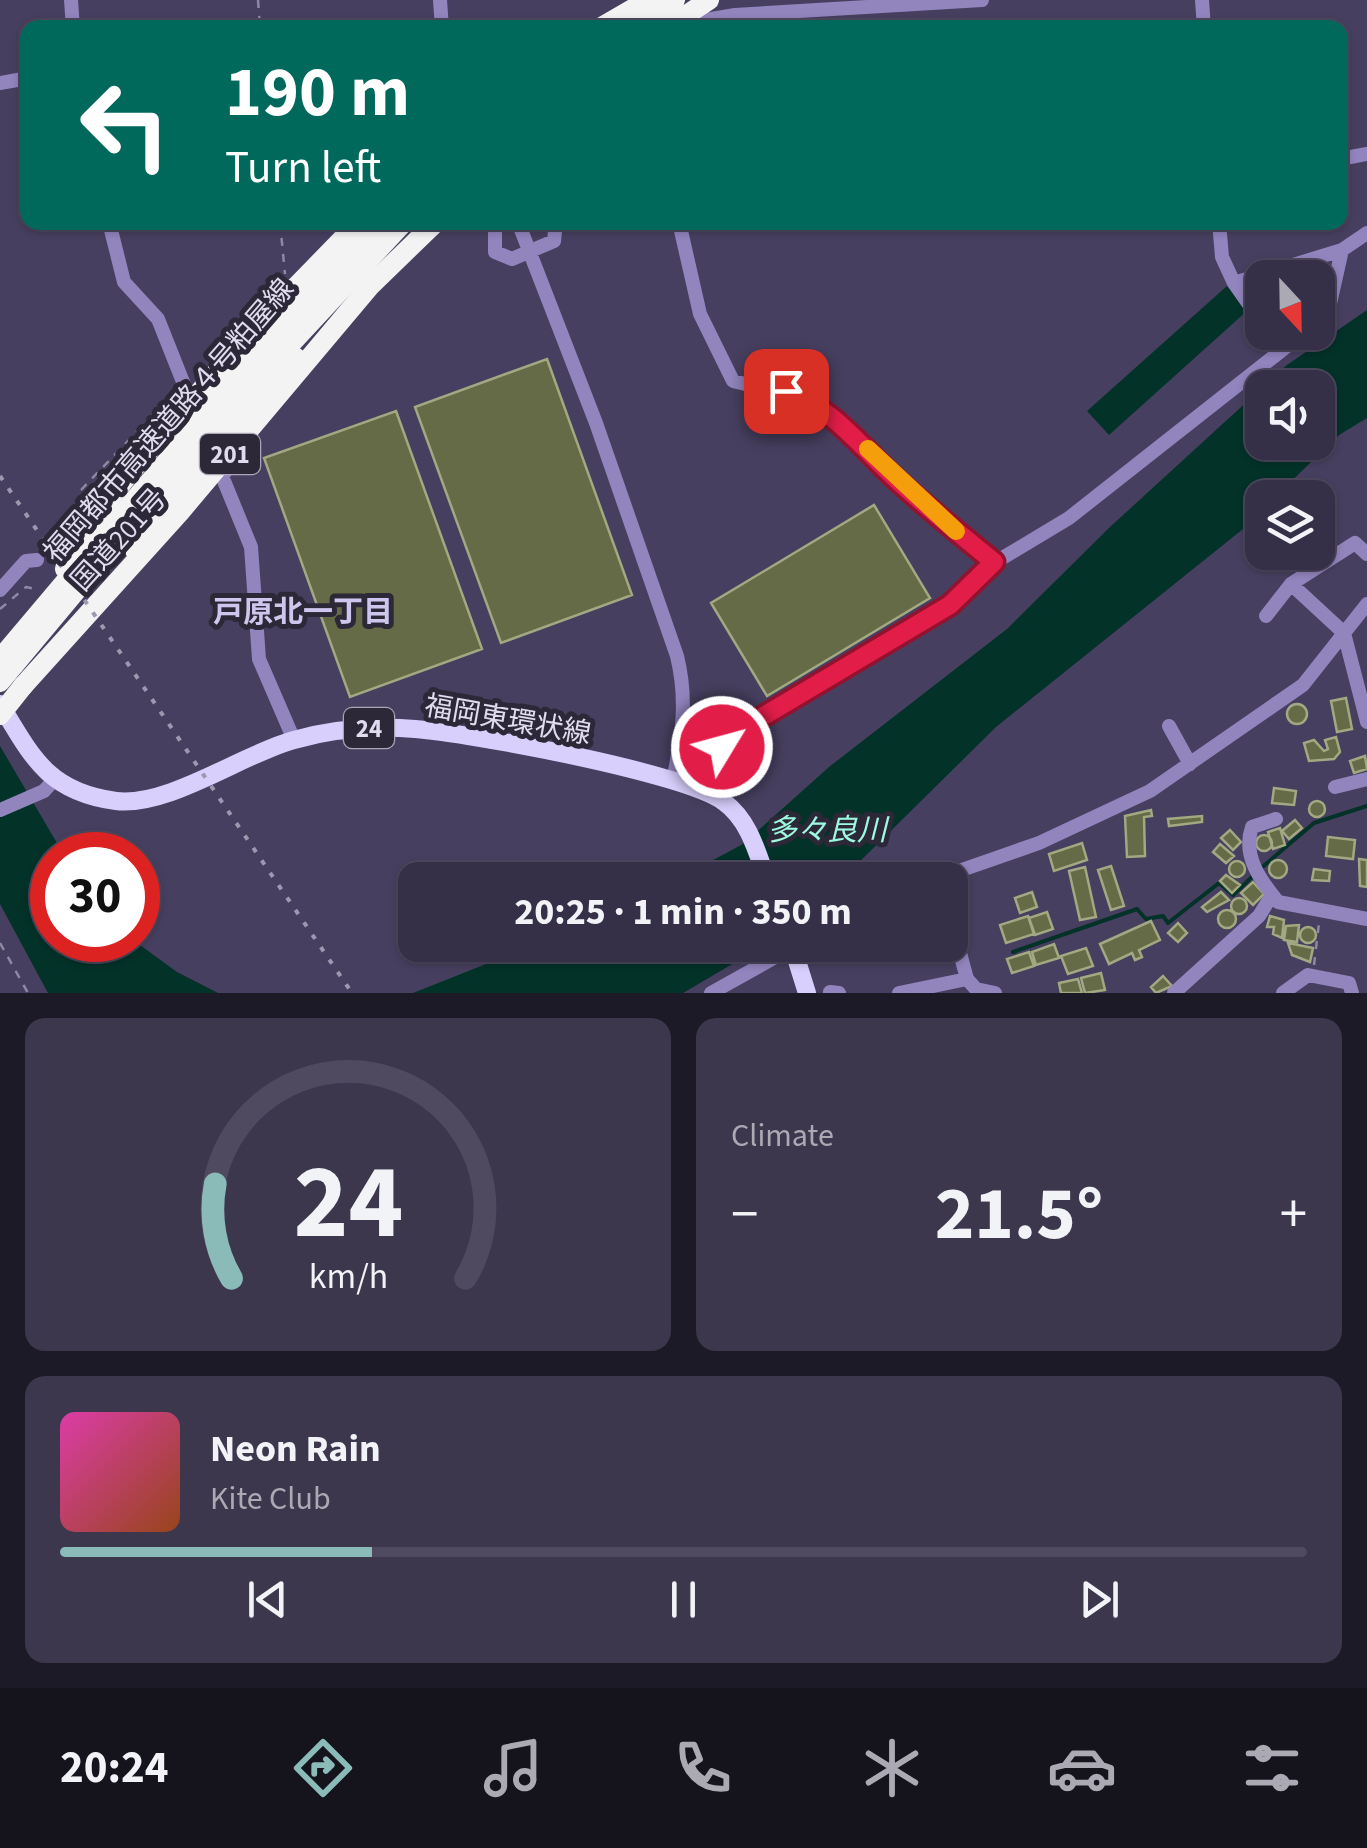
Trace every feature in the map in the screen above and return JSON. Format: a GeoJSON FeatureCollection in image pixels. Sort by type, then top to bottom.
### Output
{"type":"FeatureCollection","features":[{"type":"Feature","properties":{"kind":"highway"},"geometry":{"type":"LineString","coordinates":[[611,20],[637,0]]}},
{"type":"Feature","properties":{"kind":"highway"},"geometry":{"type":"LineString","coordinates":[[614,20],[648,0]]}},
{"type":"Feature","properties":{"kind":"highway"},"geometry":{"type":"LineString","coordinates":[[622,20],[648,0]]}},
{"type":"Feature","properties":{"kind":"highway"},"geometry":{"type":"LineString","coordinates":[[647,20],[674,0]]}},
{"type":"Feature","properties":{"kind":"highway"},"geometry":{"type":"LineString","coordinates":[[679,20],[708,0]]}},
{"type":"Feature","properties":{"kind":"highway"},"geometry":{"type":"LineString","coordinates":[[65,569],[71,549],[130,474],[233,352],[350,230]]}},
{"type":"Feature","properties":{"kind":"highway","name":"国道201号"},"geometry":{"type":"LineString","coordinates":[[0,649],[271,324],[366,230]]}},
{"type":"Feature","properties":{"kind":"highway","name":"福岡都市高速道路４号粕屋線"},"geometry":{"type":"LineString","coordinates":[[0,659],[265,344],[376,230]]}},
{"type":"Feature","properties":{"kind":"highway"},"geometry":{"type":"LineString","coordinates":[[0,682],[206,435],[325,302],[396,230]]}},
{"type":"Feature","properties":{"kind":"highway"},"geometry":{"type":"LineString","coordinates":[[113,585],[158,508],[416,230]]}},
{"type":"Feature","properties":{"kind":"highway","name":"国道201号"},"geometry":{"type":"LineString","coordinates":[[0,716],[370,286],[428,230]]}},
{"type":"Feature","properties":{"kind":"main road"},"geometry":{"type":"LineString","coordinates":[[0,704],[53,781]]}},
{"type":"Feature","properties":{"kind":"main road","name":"福岡東環状線"},"geometry":{"type":"LineString","coordinates":[[53,781],[116,801],[138,800],[294,740],[376,728],[418,729],[673,780],[722,800],[748,831],[760,862]]}},
{"type":"Feature","properties":{"kind":"main road"},"geometry":{"type":"LineString","coordinates":[[798,962],[807,993]]}},
{"type":"Feature","properties":{"kind":"street"},"geometry":{"type":"LineString","coordinates":[[695,20],[982,0]]}},
{"type":"Feature","properties":{"kind":"street"},"geometry":{"type":"LineString","coordinates":[[111,230],[124,282],[158,319],[186,387]]}},
{"type":"Feature","properties":{"kind":"street"},"geometry":{"type":"LineString","coordinates":[[294,740],[258,659],[251,547],[222,476],[364,299],[438,230]]}},
{"type":"Feature","properties":{"kind":"street"},"geometry":{"type":"LineString","coordinates":[[493,230],[492,242],[502,258],[554,241],[555,230]]}},
{"type":"Feature","properties":{"kind":"street"},"geometry":{"type":"LineString","coordinates":[[521,230],[596,423],[677,656],[684,692],[683,736],[673,780]]}},
{"type":"Feature","properties":{"kind":"street"},"geometry":{"type":"LineString","coordinates":[[681,230],[700,314],[733,381],[807,399],[851,430],[896,480],[994,562]]}},
{"type":"Feature","properties":{"kind":"street"},"geometry":{"type":"LineString","coordinates":[[1220,230],[1222,257],[1245,298]]}},
{"type":"Feature","properties":{"kind":"street"},"geometry":{"type":"LineString","coordinates":[[1234,282],[1342,250],[1367,234]]}},
{"type":"Feature","properties":{"kind":"street"},"geometry":{"type":"LineString","coordinates":[[1335,281],[1342,250]]}},
{"type":"Feature","properties":{"kind":"street"},"geometry":{"type":"LineString","coordinates":[[683,736],[722,747],[752,723],[950,605],[994,562],[1070,518],[1281,350]]}},
{"type":"Feature","properties":{"kind":"street"},"geometry":{"type":"LineString","coordinates":[[1266,616],[1291,584],[1355,542],[1367,554]]}},
{"type":"Feature","properties":{"kind":"street"},"geometry":{"type":"LineString","coordinates":[[0,590],[26,561],[37,560]]}},
{"type":"Feature","properties":{"kind":"street"},"geometry":{"type":"LineString","coordinates":[[1291,584],[1344,634],[1362,681],[1367,722]]}},
{"type":"Feature","properties":{"kind":"street"},"geometry":{"type":"LineString","coordinates":[[968,868],[1039,843],[1150,792],[1303,685],[1367,604]]}},
{"type":"Feature","properties":{"kind":"street"},"geometry":{"type":"LineString","coordinates":[[1169,726],[1190,764]]}},
{"type":"Feature","properties":{"kind":"street"},"geometry":{"type":"LineString","coordinates":[[1335,787],[1367,780]]}},
{"type":"Feature","properties":{"kind":"street"},"geometry":{"type":"LineString","coordinates":[[0,810],[32,797],[53,781]]}},
{"type":"Feature","properties":{"kind":"street"},"geometry":{"type":"LineString","coordinates":[[1276,819],[1252,826],[1248,837],[1258,878],[1278,902],[1367,919]]}},
{"type":"Feature","properties":{"kind":"street"},"geometry":{"type":"LineString","coordinates":[[1174,993],[1259,916],[1272,895]]}},
{"type":"Feature","properties":{"kind":"street"},"geometry":{"type":"LineString","coordinates":[[710,993],[765,962]]}},
{"type":"Feature","properties":{"kind":"street"},"geometry":{"type":"LineString","coordinates":[[962,962],[967,979],[976,990],[999,993]]}},
{"type":"Feature","properties":{"kind":"street"},"geometry":{"type":"LineString","coordinates":[[1284,993],[1301,977],[1312,976],[1350,983],[1352,993]]}},
{"type":"Feature","properties":{"kind":"street"},"geometry":{"type":"LineString","coordinates":[[899,993],[967,979]]}},
{"type":"Feature","properties":{"kind":"street"},"geometry":{"type":"LineString","coordinates":[[830,992],[839,993]]}},
{"type":"Feature","properties":{"kind":"path"},"geometry":{"type":"LineString","coordinates":[[281,230],[286,276]]}},
{"type":"Feature","properties":{"kind":"path"},"geometry":{"type":"LineString","coordinates":[[80,490],[186,387]]}},
{"type":"Feature","properties":{"kind":"path"},"geometry":{"type":"LineString","coordinates":[[0,609],[26,588],[48,591]]}},
{"type":"Feature","properties":{"kind":"path"},"geometry":{"type":"LineString","coordinates":[[1312,976],[1321,909]]}},
{"type":"Feature","properties":{"kind":"path"},"geometry":{"type":"LineString","coordinates":[[0,942],[28,993]]}},
{"type":"Feature","properties":{"kind":"water"},"geometry":{"type":"Polygon","coordinates":[[[1227,286],[1245,307],[1245,313],[1109,435],[1087,411],[1227,286]]]}},
{"type":"Feature","properties":{"kind":"water","name":"多々良川"},"geometry":{"type":"Polygon","coordinates":[[[1367,310],[1367,418],[1335,439],[1335,370],[1282,370],[1309,350],[1335,350],[1335,332],[1367,310]]]}},
{"type":"Feature","properties":{"kind":"water","name":"多々良川"},"geometry":{"type":"Polygon","coordinates":[[[1245,403],[1245,460],[1313,460],[1293,480],[1245,480],[1243,529],[996,727],[859,862],[710,862],[743,844],[829,767],[1007,629],[1110,527],[1245,403]]]}},
{"type":"Feature","properties":{"kind":"water"},"geometry":{"type":"Polygon","coordinates":[[[0,746],[50,832],[30,832],[30,960],[0,904],[0,746]]]}},
{"type":"Feature","properties":{"kind":"water"},"geometry":{"type":"Polygon","coordinates":[[[160,960],[218,993],[48,993],[31,962],[160,960]]]}},
{"type":"Feature","properties":{"kind":"water"},"geometry":{"type":"Polygon","coordinates":[[[491,962],[736,962],[683,993],[413,993],[491,962]]]}},
{"type":"Feature","properties":{"kind":"building"},"geometry":{"type":"Polygon","coordinates":[[[547,359],[632,595],[501,643],[415,407],[547,359]]]}},
{"type":"Feature","properties":{"kind":"building"},"geometry":{"type":"Polygon","coordinates":[[[396,411],[482,649],[350,697],[264,458],[396,411]]]}},
{"type":"Feature","properties":{"kind":"building"},"geometry":{"type":"Polygon","coordinates":[[[874,505],[930,598],[767,696],[711,603],[874,505]]]}},
{"type":"Feature","properties":{"kind":"building"},"geometry":{"type":"Polygon","coordinates":[[[1346,698],[1352,729],[1337,732],[1331,701],[1346,698]]]}},
{"type":"Feature","properties":{"kind":"building"},"geometry":{"type":"Polygon","coordinates":[[[1297,704],[1307,714],[1297,724],[1287,714],[1297,704]]]}},
{"type":"Feature","properties":{"kind":"building"},"geometry":{"type":"Polygon","coordinates":[[[1336,737],[1340,752],[1334,759],[1309,761],[1304,743],[1314,740],[1324,751],[1328,749],[1325,740],[1336,737]]]}},
{"type":"Feature","properties":{"kind":"building"},"geometry":{"type":"Polygon","coordinates":[[[1365,756],[1367,769],[1354,773],[1350,761],[1365,756]]]}},
{"type":"Feature","properties":{"kind":"building"},"geometry":{"type":"Polygon","coordinates":[[[1274,788],[1296,791],[1294,805],[1272,803],[1274,788]]]}},
{"type":"Feature","properties":{"kind":"building"},"geometry":{"type":"Polygon","coordinates":[[[1317,801],[1325,809],[1317,817],[1309,809],[1317,801]]]}},
{"type":"Feature","properties":{"kind":"building"},"geometry":{"type":"Polygon","coordinates":[[[1151,810],[1152,816],[1144,817],[1145,856],[1127,857],[1125,816],[1151,810]]]}},
{"type":"Feature","properties":{"kind":"building"},"geometry":{"type":"Polygon","coordinates":[[[1202,816],[1202,822],[1169,826],[1168,819],[1202,816]]]}},
{"type":"Feature","properties":{"kind":"building"},"geometry":{"type":"Polygon","coordinates":[[[1295,820],[1302,828],[1289,839],[1282,831],[1295,820]]]}},
{"type":"Feature","properties":{"kind":"building"},"geometry":{"type":"Polygon","coordinates":[[[1280,828],[1285,845],[1273,849],[1268,832],[1280,828]]]}},
{"type":"Feature","properties":{"kind":"building"},"geometry":{"type":"Polygon","coordinates":[[[1230,830],[1241,842],[1233,850],[1221,838],[1230,830]]]}},
{"type":"Feature","properties":{"kind":"building"},"geometry":{"type":"Polygon","coordinates":[[[1264,835],[1272,843],[1264,851],[1256,843],[1264,835]]]}},
{"type":"Feature","properties":{"kind":"building"},"geometry":{"type":"Polygon","coordinates":[[[1328,837],[1355,840],[1353,859],[1326,856],[1328,837]]]}},
{"type":"Feature","properties":{"kind":"building"},"geometry":{"type":"Polygon","coordinates":[[[1082,843],[1087,860],[1054,871],[1049,854],[1082,843]]]}},
{"type":"Feature","properties":{"kind":"building"},"geometry":{"type":"Polygon","coordinates":[[[1220,844],[1234,856],[1226,863],[1213,852],[1220,844]]]}},
{"type":"Feature","properties":{"kind":"building"},"geometry":{"type":"Polygon","coordinates":[[[1359,859],[1367,860],[1367,887],[1360,886],[1359,859]]]}},
{"type":"Feature","properties":{"kind":"building"},"geometry":{"type":"Polygon","coordinates":[[[1278,860],[1287,869],[1278,878],[1269,869],[1278,860]]]}},
{"type":"Feature","properties":{"kind":"building"},"geometry":{"type":"Polygon","coordinates":[[[1237,861],[1245,869],[1237,877],[1229,869],[1237,861]]]}},
{"type":"Feature","properties":{"kind":"building"},"geometry":{"type":"Polygon","coordinates":[[[1111,866],[1124,906],[1111,910],[1098,870],[1111,866]]]}},
{"type":"Feature","properties":{"kind":"building"},"geometry":{"type":"Polygon","coordinates":[[[1085,867],[1096,917],[1080,920],[1069,871],[1085,867]]]}},
{"type":"Feature","properties":{"kind":"building"},"geometry":{"type":"Polygon","coordinates":[[[1314,869],[1330,871],[1329,881],[1312,880],[1314,869]]]}},
{"type":"Feature","properties":{"kind":"building"},"geometry":{"type":"Polygon","coordinates":[[[1226,875],[1240,885],[1232,893],[1220,881],[1226,875]]]}},
{"type":"Feature","properties":{"kind":"building"},"geometry":{"type":"Polygon","coordinates":[[[1253,882],[1264,894],[1253,905],[1241,893],[1253,882]]]}},
{"type":"Feature","properties":{"kind":"building"},"geometry":{"type":"Polygon","coordinates":[[[1032,892],[1037,907],[1020,913],[1015,898],[1032,892]]]}},
{"type":"Feature","properties":{"kind":"building"},"geometry":{"type":"Polygon","coordinates":[[[1221,892],[1229,900],[1207,912],[1202,907],[1221,892]]]}},
{"type":"Feature","properties":{"kind":"building"},"geometry":{"type":"Polygon","coordinates":[[[1239,898],[1247,906],[1239,914],[1231,906],[1239,898]]]}},
{"type":"Feature","properties":{"kind":"building"},"geometry":{"type":"Polygon","coordinates":[[[1227,910],[1236,919],[1227,928],[1218,919],[1227,910]]]}},
{"type":"Feature","properties":{"kind":"building"},"geometry":{"type":"Polygon","coordinates":[[[1047,912],[1053,929],[1035,935],[1029,918],[1047,912]]]}},
{"type":"Feature","properties":{"kind":"building"},"geometry":{"type":"Polygon","coordinates":[[[1028,916],[1034,934],[1006,943],[1000,925],[1028,916]]]}},
{"type":"Feature","properties":{"kind":"building"},"geometry":{"type":"Polygon","coordinates":[[[1270,916],[1284,920],[1282,938],[1273,934],[1274,927],[1267,927],[1270,916]]]}},
{"type":"Feature","properties":{"kind":"building"},"geometry":{"type":"Polygon","coordinates":[[[1151,921],[1160,940],[1139,950],[1142,957],[1135,960],[1132,953],[1109,964],[1100,944],[1151,921]]]}},
{"type":"Feature","properties":{"kind":"building"},"geometry":{"type":"Polygon","coordinates":[[[1178,923],[1187,933],[1178,942],[1168,933],[1178,923]]]}},
{"type":"Feature","properties":{"kind":"building"},"geometry":{"type":"Polygon","coordinates":[[[1299,925],[1297,942],[1284,940],[1286,926],[1299,925]]]}},
{"type":"Feature","properties":{"kind":"building"},"geometry":{"type":"Polygon","coordinates":[[[1308,927],[1316,935],[1308,943],[1300,935],[1308,927]]]}},
{"type":"Feature","properties":{"kind":"building"},"geometry":{"type":"Polygon","coordinates":[[[1288,943],[1313,948],[1310,962],[1292,955],[1288,943]]]}},
{"type":"Feature","properties":{"kind":"building"},"geometry":{"type":"Polygon","coordinates":[[[1054,944],[1059,958],[1036,965],[1032,952],[1054,944]]]}},
{"type":"Feature","properties":{"kind":"building"},"geometry":{"type":"Polygon","coordinates":[[[1086,948],[1093,966],[1068,974],[1061,956],[1086,948]]]}},
{"type":"Feature","properties":{"kind":"building"},"geometry":{"type":"Polygon","coordinates":[[[1029,952],[1034,966],[1012,973],[1007,959],[1029,952]]]}},
{"type":"Feature","properties":{"kind":"building"},"geometry":{"type":"Polygon","coordinates":[[[1101,973],[1105,990],[1085,993],[1081,978],[1101,973]]]}},
{"type":"Feature","properties":{"kind":"building"},"geometry":{"type":"Polygon","coordinates":[[[1163,976],[1172,986],[1156,993],[1151,987],[1163,976]]]}},
{"type":"Feature","properties":{"kind":"building"},"geometry":{"type":"Polygon","coordinates":[[[1078,979],[1082,993],[1061,993],[1059,983],[1078,979]]]}},
{"type":"Feature","properties":{"kind":"waterway"},"geometry":{"type":"LineString","coordinates":[[1260,869],[1314,823],[1367,806]]}},
{"type":"Feature","properties":{"kind":"waterway"},"geometry":{"type":"LineString","coordinates":[[1013,952],[1137,909],[1146,919],[1163,916],[1168,923],[1219,883],[1233,895],[1253,876]]}},
{"type":"Feature","properties":{"kind":"railway"},"geometry":{"type":"LineString","coordinates":[[0,476],[352,993]]}},
{"type":"Feature","properties":{"kind":"slow traffic"},"geometry":{"type":"LineString","coordinates":[[868,449],[896,480],[956,531]]}},
{"type":"Feature","properties":{"kind":"district","name":"戸原北一丁目"},"geometry":{"type":"Point","coordinates":[303,612]}},
{"type":"Feature","properties":{"kind":"route"},"geometry":{"type":"LineString","coordinates":[[722,747],[752,723],[950,605],[994,562],[896,480],[851,430],[807,399],[786,391]]}}]}
